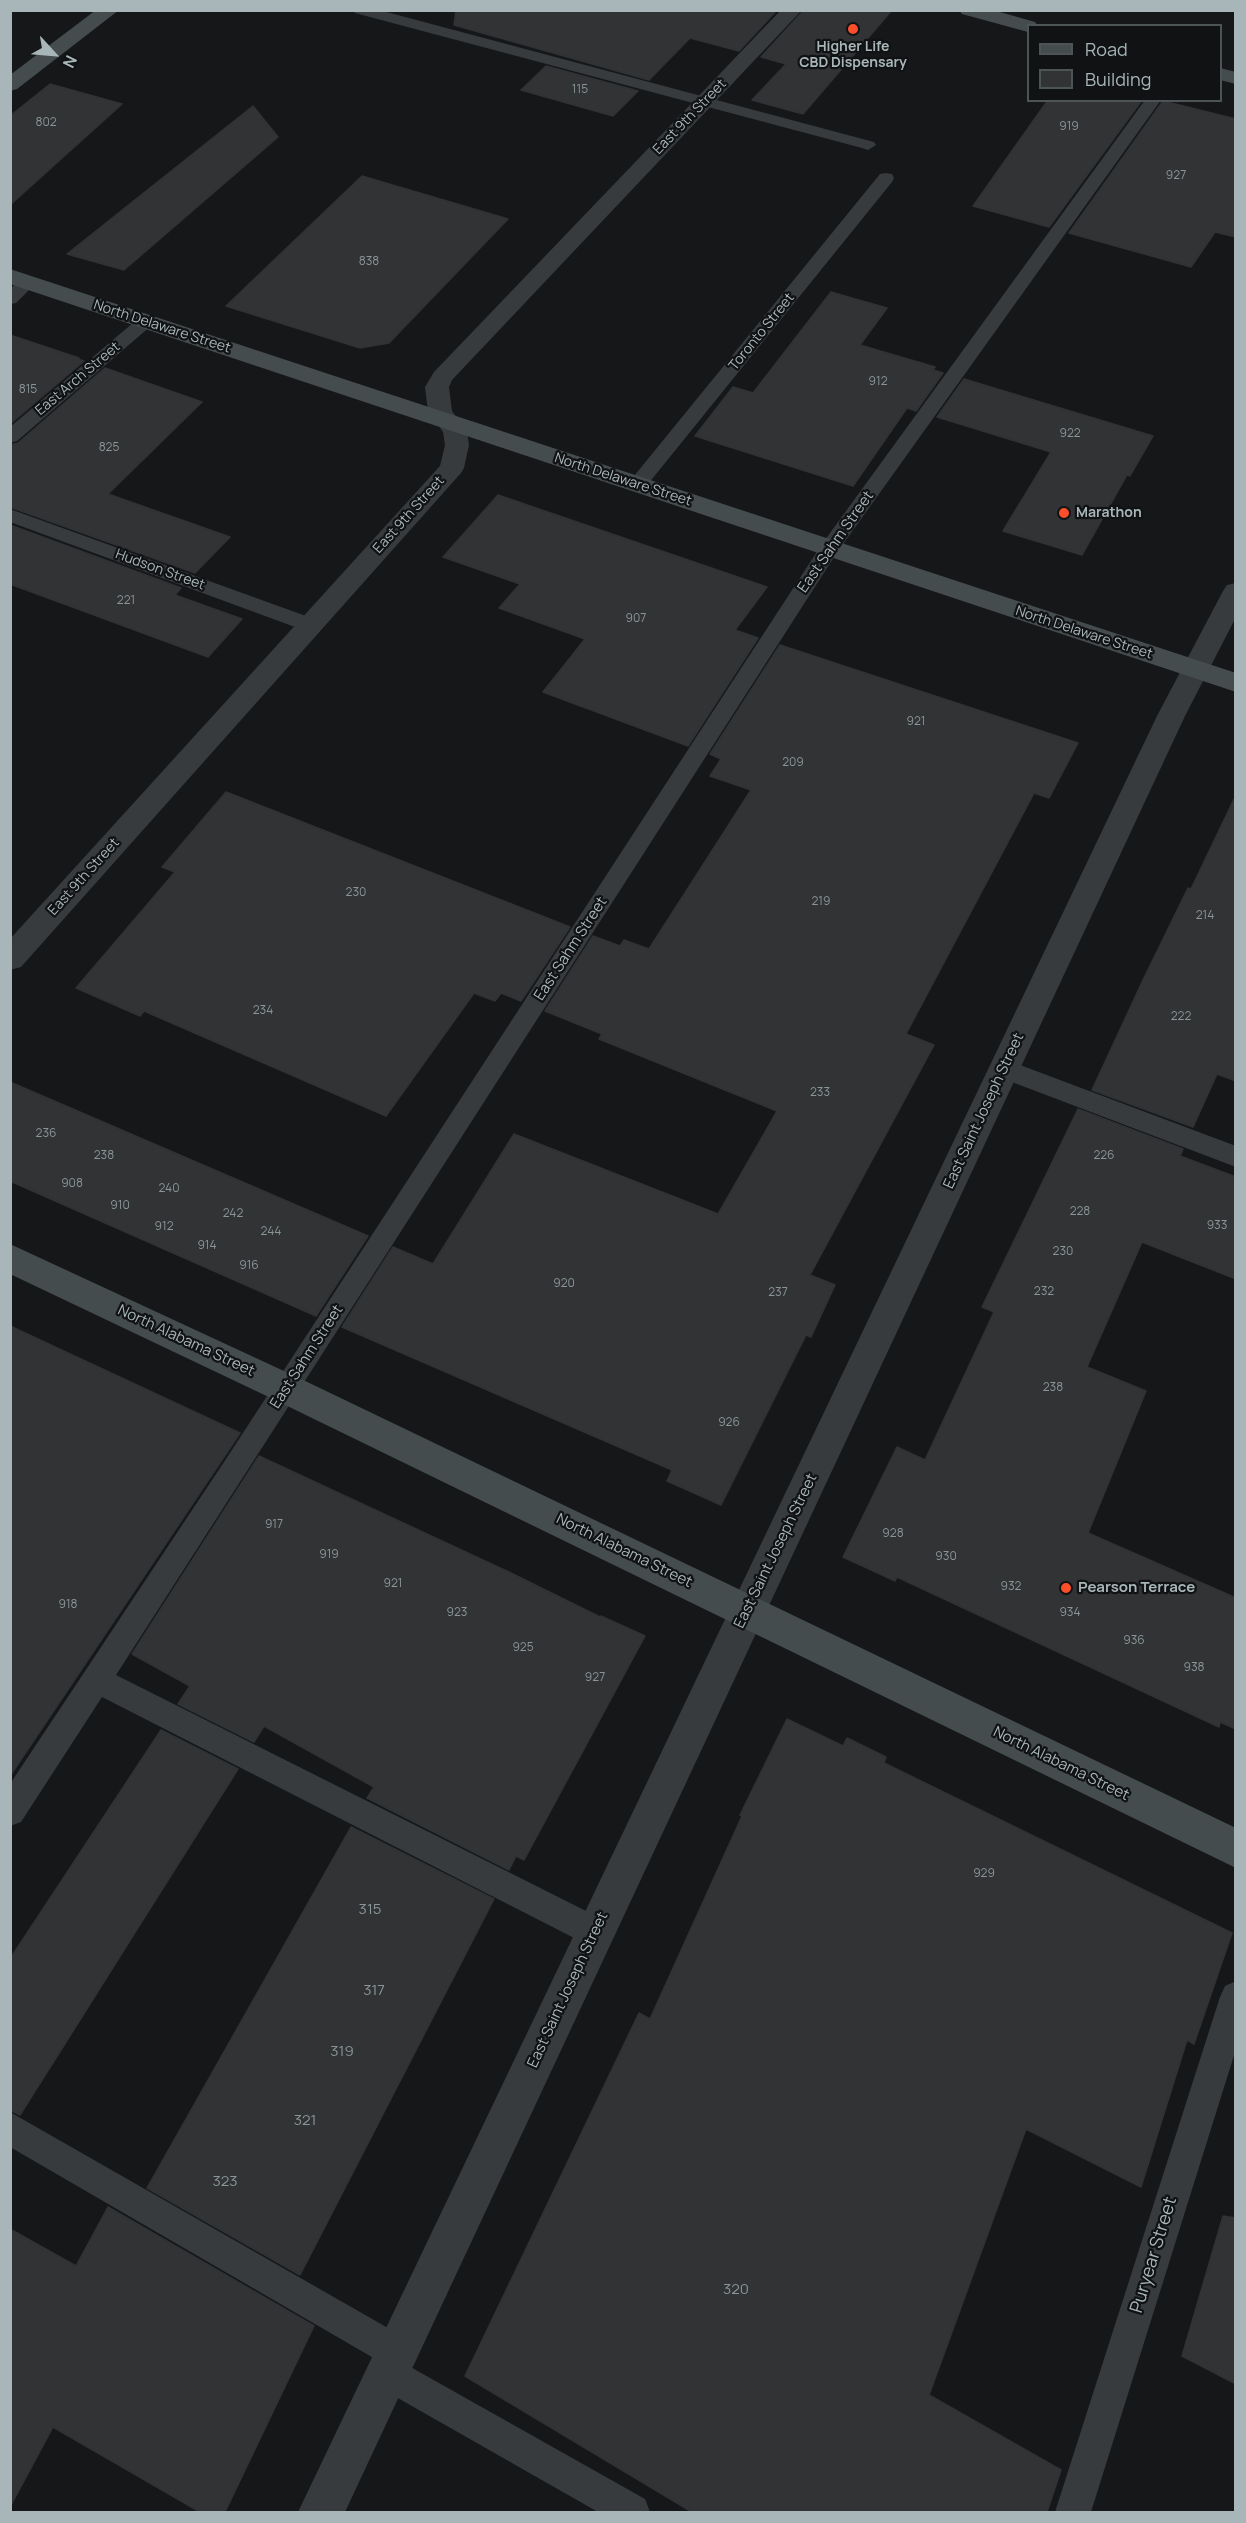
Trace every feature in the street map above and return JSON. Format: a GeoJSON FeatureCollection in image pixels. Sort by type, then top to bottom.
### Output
{"type":"FeatureCollection","features":[{"type":"Feature","properties":{"kind":"main road"},"geometry":{"type":"LineString","coordinates":[[969,10],[1027,25]]}},
{"type":"Feature","properties":{"kind":"main road"},"geometry":{"type":"LineString","coordinates":[[10,85],[100,12]]}},
{"type":"Feature","properties":{"kind":"main road","name":"North Delaware Street"},"geometry":{"type":"LineString","coordinates":[[16,286],[146,321],[1236,683]]}},
{"type":"Feature","properties":{"kind":"main road","name":"North Alabama Street"},"geometry":{"type":"LineString","coordinates":[[10,1258],[287,1389],[1236,1849]]}},
{"type":"Feature","properties":{"kind":"street","name":"East 9th Street"},"geometry":{"type":"LineString","coordinates":[[10,959],[452,468],[457,446],[455,432],[440,411],[438,402],[437,387],[442,377],[792,10]]}},
{"type":"Feature","properties":{"kind":"street","name":"East Saint Joseph Street"},"geometry":{"type":"LineString","coordinates":[[321,2512],[1194,669],[1236,591]]}},
{"type":"Feature","properties":{"kind":"lane"},"geometry":{"type":"LineString","coordinates":[[360,10],[868,146]]}},
{"type":"Feature","properties":{"kind":"lane","name":"East Sahm Street"},"geometry":{"type":"LineString","coordinates":[[10,1811],[287,1389],[829,549],[1152,102]]}},
{"type":"Feature","properties":{"kind":"lane","name":"Toronto Street"},"geometry":{"type":"LineString","coordinates":[[637,485],[886,178]]}},
{"type":"Feature","properties":{"kind":"lane","name":"East Arch Street"},"geometry":{"type":"LineString","coordinates":[[10,437],[146,321]]}},
{"type":"Feature","properties":{"kind":"lane","name":"Hudson Street"},"geometry":{"type":"LineString","coordinates":[[10,515],[310,626]]}},
{"type":"Feature","properties":{"kind":"lane"},"geometry":{"type":"LineString","coordinates":[[1004,1069],[1236,1157]]}},
{"type":"Feature","properties":{"kind":"lane"},"geometry":{"type":"LineString","coordinates":[[97,1680],[595,1932]]}},
{"type":"Feature","properties":{"kind":"lane","name":"Puryear Street"},"geometry":{"type":"LineString","coordinates":[[1073,2512],[1236,1997]]}},
{"type":"Feature","properties":{"kind":"lane"},"geometry":{"type":"LineString","coordinates":[[10,2128],[632,2512]]}},
{"type":"Feature","properties":{"kind":"building"},"geometry":{"type":"Polygon","coordinates":[[[456,10],[777,10],[739,51],[690,38],[649,80],[454,25],[456,10]]]}},
{"type":"Feature","properties":{"kind":"building"},"geometry":{"type":"Polygon","coordinates":[[[804,10],[892,10],[803,114],[752,100],[786,64],[761,57],[804,10]]]}},
{"type":"Feature","properties":{"kind":"building"},"geometry":{"type":"Polygon","coordinates":[[[546,66],[638,91],[613,116],[521,90],[546,66]]]}},
{"type":"Feature","properties":{"kind":"building"},"geometry":{"type":"Polygon","coordinates":[[[50,84],[122,104],[10,205],[10,116],[50,84]]]}},
{"type":"Feature","properties":{"kind":"building"},"geometry":{"type":"Polygon","coordinates":[[[1047,102],[1141,102],[1049,227],[973,206],[1047,102]]]}},
{"type":"Feature","properties":{"kind":"building"},"geometry":{"type":"Polygon","coordinates":[[[1162,102],[1236,119],[1236,237],[1215,232],[1191,267],[1069,233],[1162,102]]]}},
{"type":"Feature","properties":{"kind":"building"},"geometry":{"type":"Polygon","coordinates":[[[253,106],[278,137],[124,270],[67,254],[253,106]]]}},
{"type":"Feature","properties":{"kind":"building"},"geometry":{"type":"Polygon","coordinates":[[[362,176],[508,219],[389,343],[360,348],[226,306],[362,176]]]}},
{"type":"Feature","properties":{"kind":"building"},"geometry":{"type":"Polygon","coordinates":[[[831,292],[887,308],[860,345],[935,367],[933,370],[943,373],[916,411],[907,408],[853,486],[695,436],[733,387],[753,393],[831,292]]]}},
{"type":"Feature","properties":{"kind":"building"},"geometry":{"type":"Polygon","coordinates":[[[10,335],[84,361],[10,424],[10,335]]]}},
{"type":"Feature","properties":{"kind":"building"},"geometry":{"type":"Polygon","coordinates":[[[105,368],[202,402],[108,494],[230,537],[195,573],[10,507],[10,445],[18,443],[105,368]]]}},
{"type":"Feature","properties":{"kind":"building"},"geometry":{"type":"Polygon","coordinates":[[[964,379],[1153,436],[1130,476],[1127,475],[1082,555],[1003,531],[1051,452],[937,417],[964,379]]]}},
{"type":"Feature","properties":{"kind":"building"},"geometry":{"type":"Polygon","coordinates":[[[498,495],[767,587],[735,630],[758,638],[688,746],[543,692],[585,639],[499,608],[520,584],[443,557],[498,495]]]}},
{"type":"Feature","properties":{"kind":"building"},"geometry":{"type":"Polygon","coordinates":[[[10,525],[181,588],[175,595],[242,619],[208,657],[10,584],[10,525]]]}},
{"type":"Feature","properties":{"kind":"building"},"geometry":{"type":"Polygon","coordinates":[[[780,645],[1078,743],[1049,798],[1034,793],[906,1034],[934,1045],[810,1275],[835,1285],[811,1337],[806,1335],[721,1505],[667,1481],[672,1470],[342,1327],[393,1247],[433,1264],[514,1134],[718,1214],[777,1111],[599,1039],[602,1034],[545,1011],[593,936],[620,946],[624,940],[649,949],[751,790],[710,776],[721,759],[710,754],[780,645]]]}},
{"type":"Feature","properties":{"kind":"building"},"geometry":{"type":"Polygon","coordinates":[[[226,792],[570,927],[521,1001],[501,993],[495,1001],[474,993],[386,1116],[144,1011],[140,1016],[76,988],[175,872],[162,867],[226,792]]]}},
{"type":"Feature","properties":{"kind":"building"},"geometry":{"type":"Polygon","coordinates":[[[1236,795],[1236,1081],[1217,1074],[1193,1127],[1092,1090],[1143,980],[1188,888],[1191,889],[1236,795]]]}},
{"type":"Feature","properties":{"kind":"building"},"geometry":{"type":"Polygon","coordinates":[[[10,1082],[368,1236],[316,1316],[10,1181],[10,1082]]]}},
{"type":"Feature","properties":{"kind":"building"},"geometry":{"type":"Polygon","coordinates":[[[1078,1109],[1183,1149],[1180,1156],[1236,1177],[1236,1279],[1142,1242],[1087,1367],[1146,1391],[1088,1533],[1236,1598],[1236,1729],[1220,1722],[1219,1727],[897,1577],[895,1581],[843,1557],[897,1447],[925,1460],[994,1312],[982,1307],[1078,1109]]]}},
{"type":"Feature","properties":{"kind":"building"},"geometry":{"type":"Polygon","coordinates":[[[10,1326],[240,1433],[10,1776],[10,1326]]]}},
{"type":"Feature","properties":{"kind":"building"},"geometry":{"type":"Polygon","coordinates":[[[259,1456],[645,1636],[524,1860],[516,1856],[509,1870],[367,1798],[374,1787],[264,1726],[254,1742],[178,1704],[190,1686],[132,1654],[259,1456]]]}},
{"type":"Feature","properties":{"kind":"building"},"geometry":{"type":"Polygon","coordinates":[[[787,1719],[843,1746],[847,1738],[886,1757],[884,1763],[1232,1933],[1194,2044],[1187,2040],[1141,2187],[1026,2129],[929,2395],[1061,2470],[1047,2512],[692,2512],[465,2376],[639,2013],[650,2019],[742,1816],[740,1815],[787,1719]]]}},
{"type":"Feature","properties":{"kind":"building"},"geometry":{"type":"Polygon","coordinates":[[[161,1730],[238,1769],[20,2115],[10,2110],[10,1959],[161,1730]]]}},
{"type":"Feature","properties":{"kind":"building"},"geometry":{"type":"Polygon","coordinates":[[[351,1827],[494,1899],[300,2275],[147,2188],[351,1827]]]}},
{"type":"Feature","properties":{"kind":"building"},"geometry":{"type":"Polygon","coordinates":[[[108,2207],[314,2326],[225,2512],[200,2512],[53,2427],[10,2507],[10,2229],[76,2266],[108,2207]]]}},
{"type":"Feature","properties":{"kind":"building"},"geometry":{"type":"Polygon","coordinates":[[[1223,2216],[1236,2218],[1236,2384],[1182,2356],[1223,2216]]]}},
{"type":"Feature","properties":{"kind":"place","name":"Higher Life CBD Dispensary"},"geometry":{"type":"Point","coordinates":[853,29]}},
{"type":"Feature","properties":{"kind":"place","name":"Marathon"},"geometry":{"type":"Point","coordinates":[1064,513]}},
{"type":"Feature","properties":{"kind":"place","name":"Pearson Terrace"},"geometry":{"type":"Point","coordinates":[1066,1588]}}]}
